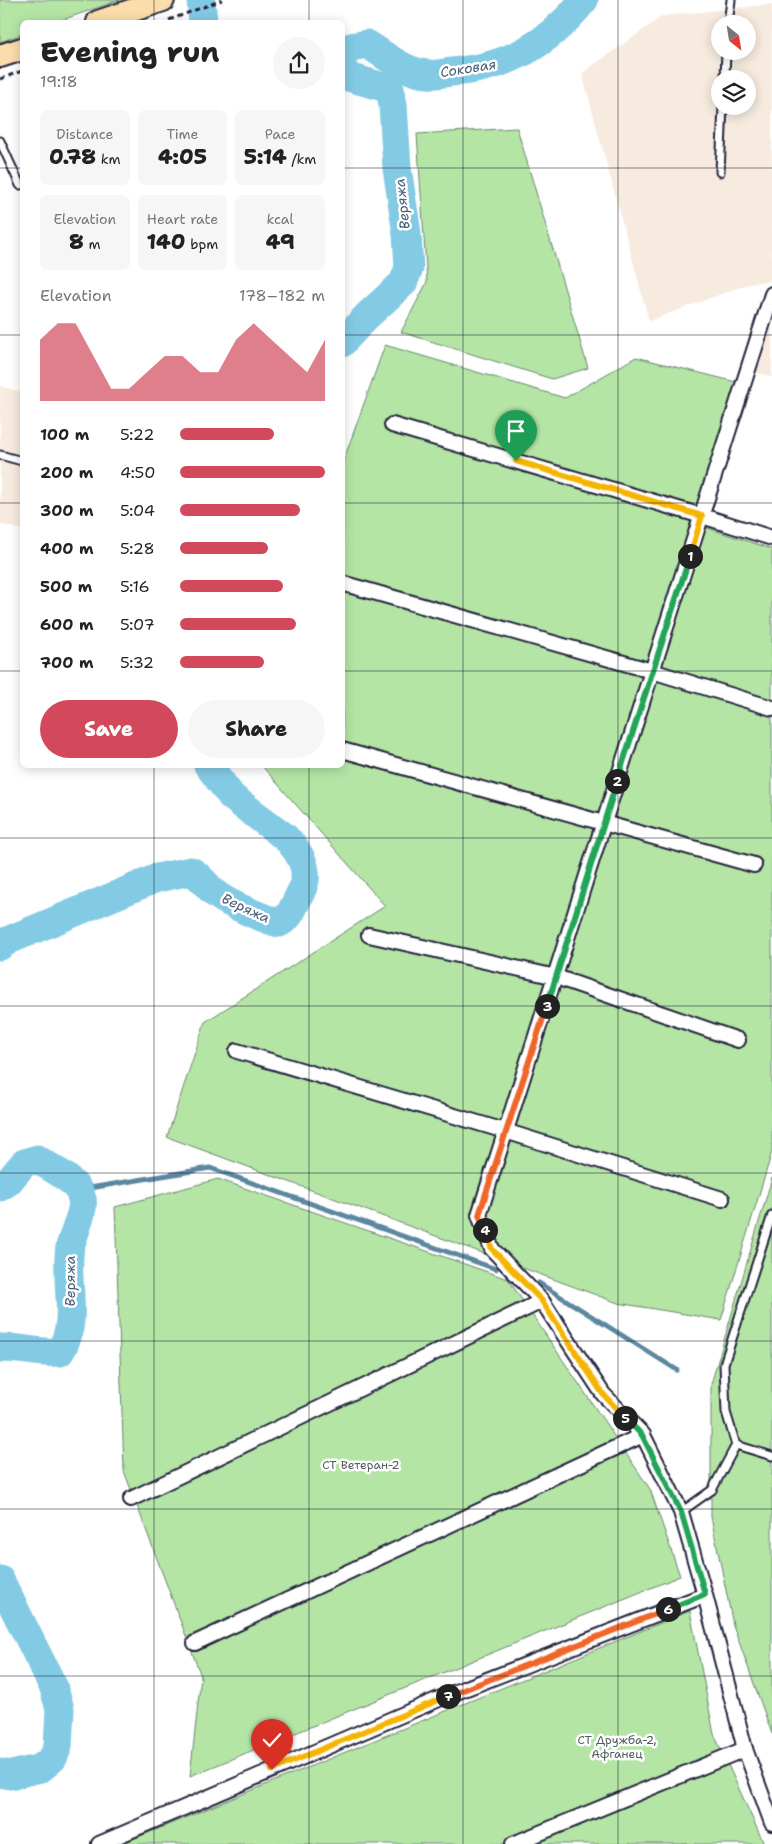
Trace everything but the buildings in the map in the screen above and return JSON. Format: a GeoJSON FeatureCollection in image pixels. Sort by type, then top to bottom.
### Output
{"type":"FeatureCollection","features":[{"type":"Feature","properties":{"kind":"main road"},"geometry":{"type":"LineString","coordinates":[[109,20],[165,10]]}},
{"type":"Feature","properties":{"kind":"main road"},"geometry":{"type":"LineString","coordinates":[[0,56],[20,50]]}},
{"type":"Feature","properties":{"kind":"street"},"geometry":{"type":"LineString","coordinates":[[772,294],[479,1215],[492,1249],[542,1301],[603,1394],[642,1435],[681,1512],[705,1594],[745,1749],[772,1824]]}},
{"type":"Feature","properties":{"kind":"street"},"geometry":{"type":"LineString","coordinates":[[392,424],[772,538]]}},
{"type":"Feature","properties":{"kind":"street"},"geometry":{"type":"LineString","coordinates":[[345,584],[652,671],[772,708]]}},
{"type":"Feature","properties":{"kind":"street"},"geometry":{"type":"LineString","coordinates":[[345,751],[754,865]]}},
{"type":"Feature","properties":{"kind":"street"},"geometry":{"type":"LineString","coordinates":[[369,935],[556,977],[738,1040]]}},
{"type":"Feature","properties":{"kind":"street"},"geometry":{"type":"LineString","coordinates":[[237,1051],[505,1131],[722,1200]]}},
{"type":"Feature","properties":{"kind":"street"},"geometry":{"type":"LineString","coordinates":[[131,1499],[542,1301]]}},
{"type":"Feature","properties":{"kind":"street"},"geometry":{"type":"LineString","coordinates":[[195,1643],[642,1435]]}},
{"type":"Feature","properties":{"kind":"street"},"geometry":{"type":"LineString","coordinates":[[99,1844],[446,1696],[705,1594]]}},
{"type":"Feature","properties":{"kind":"street"},"geometry":{"type":"LineString","coordinates":[[513,1844],[745,1749]]}},
{"type":"Feature","properties":{"kind":"lane"},"geometry":{"type":"LineString","coordinates":[[729,15],[731,0]]}},
{"type":"Feature","properties":{"kind":"lane"},"geometry":{"type":"LineString","coordinates":[[720,172],[723,115]]}},
{"type":"Feature","properties":{"kind":"lane"},"geometry":{"type":"LineString","coordinates":[[0,141],[20,185]]}},
{"type":"Feature","properties":{"kind":"lane"},"geometry":{"type":"LineString","coordinates":[[0,455],[20,460]]}},
{"type":"Feature","properties":{"kind":"lane"},"geometry":{"type":"LineString","coordinates":[[681,1512],[712,1490],[736,1445],[726,1412],[724,1364],[772,1215]]}},
{"type":"Feature","properties":{"kind":"lane"},"geometry":{"type":"LineString","coordinates":[[736,1445],[772,1456]]}},
{"type":"Feature","properties":{"kind":"path"},"geometry":{"type":"LineString","coordinates":[[165,10],[222,0]]}},
{"type":"Feature","properties":{"kind":"path"},"geometry":{"type":"LineString","coordinates":[[0,79],[20,72]]}},
{"type":"Feature","properties":{"kind":"shaded area"},"geometry":{"type":"Polygon","coordinates":[[[772,4],[772,281],[751,283],[649,321],[582,73],[663,16],[772,4]]]}},
{"type":"Feature","properties":{"kind":"shaded area"},"geometry":{"type":"Polygon","coordinates":[[[772,312],[772,377],[754,372],[772,312]]]}},
{"type":"Feature","properties":{"kind":"shaded area"},"geometry":{"type":"Polygon","coordinates":[[[0,386],[20,391],[20,529],[0,524],[0,386]]]}},
{"type":"Feature","properties":{"kind":"green space"},"geometry":{"type":"Polygon","coordinates":[[[0,0],[120,0],[62,20],[20,20],[20,35],[0,42],[0,0]]]}},
{"type":"Feature","properties":{"kind":"green space"},"geometry":{"type":"Polygon","coordinates":[[[517,128],[588,368],[552,379],[401,332],[427,282],[417,134],[517,128]]]}},
{"type":"Feature","properties":{"kind":"green space"},"geometry":{"type":"Polygon","coordinates":[[[385,345],[565,398],[636,357],[736,382],[692,523],[772,549],[772,1152],[721,1320],[618,1303],[167,1137],[205,1022],[385,906],[264,768],[345,768],[345,456],[385,345]]]}},
{"type":"Feature","properties":{"kind":"green space"},"geometry":{"type":"Polygon","coordinates":[[[772,1178],[772,1734],[733,1625],[711,1517],[711,1384],[772,1178]]]}},
{"type":"Feature","properties":{"kind":"green space","name":"СТ Ветеран-2"},"geometry":{"type":"Polygon","coordinates":[[[218,1179],[508,1279],[650,1489],[680,1576],[190,1776],[201,1676],[124,1471],[115,1207],[218,1179]]]}},
{"type":"Feature","properties":{"kind":"green space","name":"СТ Дружба-2, Афганец"},"geometry":{"type":"Polygon","coordinates":[[[690,1611],[714,1734],[764,1844],[121,1844],[690,1611]]]}},
{"type":"Feature","properties":{"kind":"waterway","name":"Веряжа"},"geometry":{"type":"LineString","coordinates":[[201,0],[203,20]]}},
{"type":"Feature","properties":{"kind":"waterway","name":"Соковая"},"geometry":{"type":"LineString","coordinates":[[345,54],[351,47],[367,44],[396,63],[420,73],[437,74],[472,70],[509,59],[525,51],[556,29],[584,0]]}},
{"type":"Feature","properties":{"kind":"waterway","name":"Веряжа"},"geometry":{"type":"LineString","coordinates":[[345,76],[390,89],[393,105],[397,168],[407,234],[409,268],[403,283],[367,316],[345,340]]}},
{"type":"Feature","properties":{"kind":"waterway","name":"Веряжа"},"geometry":{"type":"LineString","coordinates":[[0,946],[9,940],[157,878],[191,871],[217,895],[230,903],[279,923],[285,919],[293,909],[304,883],[305,874],[300,857],[285,837],[232,797],[210,768]]}},
{"type":"Feature","properties":{"kind":"waterway","name":"Веряжа"},"geometry":{"type":"LineString","coordinates":[[0,1187],[8,1182],[24,1163],[37,1159],[70,1181],[80,1192],[82,1199],[80,1216],[70,1247],[69,1327],[66,1340],[60,1352],[0,1348]]}},
{"type":"Feature","properties":{"kind":"waterway"},"geometry":{"type":"LineString","coordinates":[[78,1190],[210,1168],[496,1269]]}},
{"type":"Feature","properties":{"kind":"waterway"},"geometry":{"type":"LineString","coordinates":[[539,1283],[677,1370]]}},
{"type":"Feature","properties":{"kind":"waterway","name":"Веряжа"},"geometry":{"type":"LineString","coordinates":[[0,1580],[54,1688],[60,1709],[58,1746],[53,1758],[41,1768],[11,1775],[0,1773]]}},
{"type":"Feature","properties":{"kind":"route"},"geometry":{"type":"LineString","coordinates":[[272,1770],[446,1696],[705,1594],[681,1512],[642,1435],[603,1394],[542,1301],[492,1249],[479,1215],[702,516],[516,461]]}}]}
